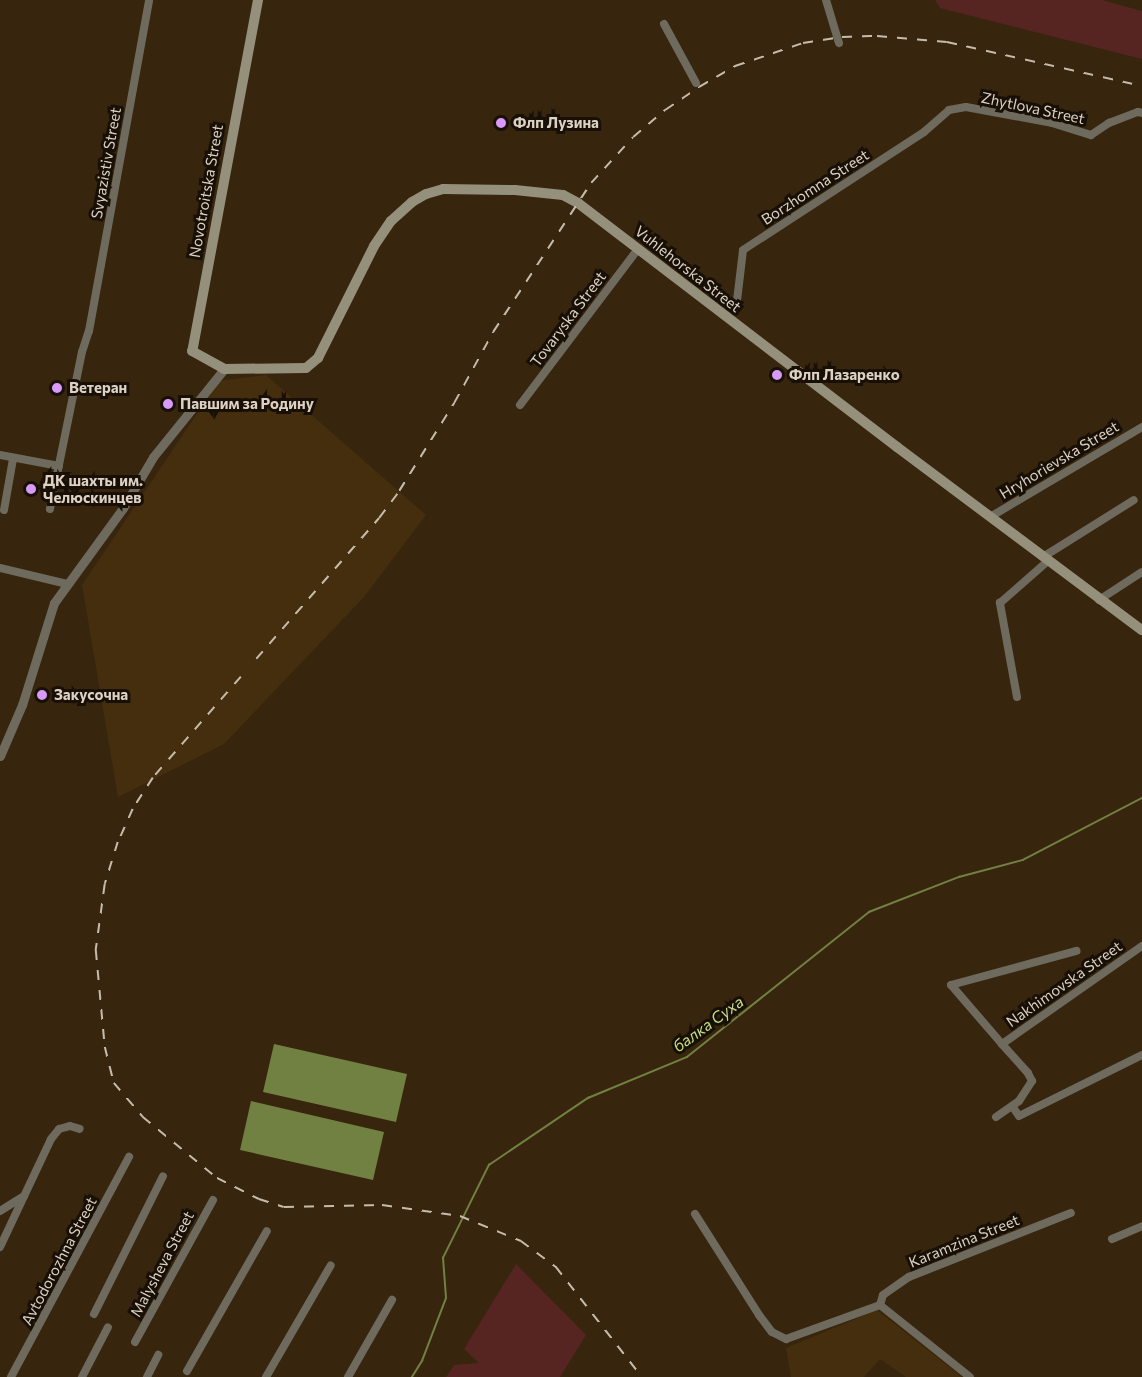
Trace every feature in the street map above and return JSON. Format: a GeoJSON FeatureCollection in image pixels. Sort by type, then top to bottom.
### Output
{"type":"FeatureCollection","features":[{"type":"Feature","properties":{"kind":"main road","name":"Novotroitska Street"},"geometry":{"type":"LineString","coordinates":[[224,369],[192,351],[258,0]]}},
{"type":"Feature","properties":{"kind":"main road","name":"Vuhlehorska Street"},"geometry":{"type":"LineString","coordinates":[[224,369],[300,369],[313,364],[374,246],[391,221],[412,202],[426,194],[443,189],[505,190],[563,195],[578,203],[1045,559],[1142,630]]}},
{"type":"Feature","properties":{"kind":"street","name":"Svyazistiv Street"},"geometry":{"type":"LineString","coordinates":[[50,509],[89,331],[149,0]]}},
{"type":"Feature","properties":{"kind":"street"},"geometry":{"type":"LineString","coordinates":[[826,0],[839,43]]}},
{"type":"Feature","properties":{"kind":"street"},"geometry":{"type":"LineString","coordinates":[[664,24],[696,82]]}},
{"type":"Feature","properties":{"kind":"street","name":"Zhytlova Street"},"geometry":{"type":"LineString","coordinates":[[949,110],[966,107],[1052,123],[1091,135],[1109,123],[1138,112],[1142,113]]}},
{"type":"Feature","properties":{"kind":"street","name":"Borzhomna Street"},"geometry":{"type":"LineString","coordinates":[[736,309],[743,250],[924,132],[949,110]]}},
{"type":"Feature","properties":{"kind":"street","name":"Tovaryska Street"},"geometry":{"type":"LineString","coordinates":[[520,405],[638,249]]}},
{"type":"Feature","properties":{"kind":"street"},"geometry":{"type":"LineString","coordinates":[[0,756],[22,705],[54,603],[123,508],[153,457],[224,369]]}},
{"type":"Feature","properties":{"kind":"street","name":"Hryhorievska Street"},"geometry":{"type":"LineString","coordinates":[[990,517],[1142,427]]}},
{"type":"Feature","properties":{"kind":"street"},"geometry":{"type":"LineString","coordinates":[[0,455],[59,466]]}},
{"type":"Feature","properties":{"kind":"street"},"geometry":{"type":"LineString","coordinates":[[4,510],[13,459]]}},
{"type":"Feature","properties":{"kind":"street"},"geometry":{"type":"LineString","coordinates":[[1017,697],[1000,603],[1045,559],[1134,500]]}},
{"type":"Feature","properties":{"kind":"street"},"geometry":{"type":"LineString","coordinates":[[0,568],[67,584]]}},
{"type":"Feature","properties":{"kind":"street"},"geometry":{"type":"LineString","coordinates":[[1100,600],[1142,572]]}},
{"type":"Feature","properties":{"kind":"street","name":"Nakhimovska Street"},"geometry":{"type":"LineString","coordinates":[[1002,1044],[1142,946]]}},
{"type":"Feature","properties":{"kind":"street","name":"Nakhimovska Street"},"geometry":{"type":"LineString","coordinates":[[996,1117],[1012,1106],[1030,1085],[1032,1078],[951,985],[1076,951]]}},
{"type":"Feature","properties":{"kind":"street"},"geometry":{"type":"LineString","coordinates":[[1012,1106],[1019,1116],[1142,1055]]}},
{"type":"Feature","properties":{"kind":"street"},"geometry":{"type":"LineString","coordinates":[[0,1247],[51,1139],[59,1130],[70,1126],[80,1129]]}},
{"type":"Feature","properties":{"kind":"street","name":"Avtodorozhna Street"},"geometry":{"type":"LineString","coordinates":[[11,1377],[129,1157]]}},
{"type":"Feature","properties":{"kind":"street"},"geometry":{"type":"LineString","coordinates":[[94,1314],[163,1176]]}},
{"type":"Feature","properties":{"kind":"street"},"geometry":{"type":"LineString","coordinates":[[0,1211],[24,1196]]}},
{"type":"Feature","properties":{"kind":"street","name":"Malysheva Street"},"geometry":{"type":"LineString","coordinates":[[135,1342],[213,1200]]}},
{"type":"Feature","properties":{"kind":"street","name":"Karamzina Street"},"geometry":{"type":"LineString","coordinates":[[695,1214],[772,1332],[786,1339],[880,1305],[883,1294],[909,1277],[1071,1213]]}},
{"type":"Feature","properties":{"kind":"street"},"geometry":{"type":"LineString","coordinates":[[1112,1239],[1142,1226]]}},
{"type":"Feature","properties":{"kind":"street"},"geometry":{"type":"LineString","coordinates":[[187,1371],[267,1231]]}},
{"type":"Feature","properties":{"kind":"street"},"geometry":{"type":"LineString","coordinates":[[266,1377],[330,1265]]}},
{"type":"Feature","properties":{"kind":"street"},"geometry":{"type":"LineString","coordinates":[[348,1377],[392,1300]]}},
{"type":"Feature","properties":{"kind":"street"},"geometry":{"type":"LineString","coordinates":[[880,1305],[970,1377]]}},
{"type":"Feature","properties":{"kind":"street"},"geometry":{"type":"LineString","coordinates":[[82,1377],[108,1327]]}},
{"type":"Feature","properties":{"kind":"street"},"geometry":{"type":"LineString","coordinates":[[147,1377],[158,1355]]}},
{"type":"Feature","properties":{"kind":"shaded area"},"geometry":{"type":"Polygon","coordinates":[[[935,0],[1102,0],[1142,11],[1142,59],[940,8],[935,0]]]}},
{"type":"Feature","properties":{"kind":"shaded area"},"geometry":{"type":"Polygon","coordinates":[[[266,375],[426,515],[364,597],[224,744],[118,797],[82,585],[219,381],[266,375]]]}},
{"type":"Feature","properties":{"kind":"shaded area"},"geometry":{"type":"Polygon","coordinates":[[[274,1044],[407,1074],[396,1122],[263,1092],[274,1044]]]}},
{"type":"Feature","properties":{"kind":"shaded area"},"geometry":{"type":"Polygon","coordinates":[[[251,1101],[384,1132],[373,1180],[240,1150],[251,1101]]]}},
{"type":"Feature","properties":{"kind":"shaded area"},"geometry":{"type":"Polygon","coordinates":[[[516,1264],[586,1335],[560,1377],[446,1377],[454,1365],[479,1363],[464,1349],[516,1264]]]}},
{"type":"Feature","properties":{"kind":"shaded area"},"geometry":{"type":"Polygon","coordinates":[[[877,1310],[962,1377],[906,1377],[880,1359],[864,1377],[791,1377],[786,1348],[877,1310]]]}},
{"type":"Feature","properties":{"kind":"waterway","name":"балка Суха"},"geometry":{"type":"LineString","coordinates":[[412,1377],[422,1361],[446,1298],[443,1258],[489,1165],[588,1098],[687,1057],[869,912],[959,877],[1023,860],[1142,798]]}},
{"type":"Feature","properties":{"kind":"railway"},"geometry":{"type":"LineString","coordinates":[[256,659],[379,518],[399,491],[454,403],[493,332],[591,183],[633,137],[665,110],[699,87],[735,66],[803,43],[842,37],[877,36],[947,42],[1142,86]]}},
{"type":"Feature","properties":{"kind":"railway"},"geometry":{"type":"LineString","coordinates":[[241,677],[153,778],[133,809],[118,842],[105,884],[96,950],[105,1047],[114,1083],[143,1117],[217,1178],[259,1199],[284,1207],[382,1205],[460,1216],[521,1241],[556,1267],[642,1377]]}},
{"type":"Feature","properties":{"kind":"place","name":"Флп Лузина"},"geometry":{"type":"Point","coordinates":[501,123]}},
{"type":"Feature","properties":{"kind":"place","name":"Флп Лазаренко"},"geometry":{"type":"Point","coordinates":[777,375]}},
{"type":"Feature","properties":{"kind":"place","name":"Ветеран"},"geometry":{"type":"Point","coordinates":[57,388]}},
{"type":"Feature","properties":{"kind":"place","name":"Павшим за Родину"},"geometry":{"type":"Point","coordinates":[168,404]}},
{"type":"Feature","properties":{"kind":"place","name":"ДК шахты им. Челюскинцев"},"geometry":{"type":"Point","coordinates":[31,489]}},
{"type":"Feature","properties":{"kind":"place","name":"Закусочна"},"geometry":{"type":"Point","coordinates":[42,695]}}]}
